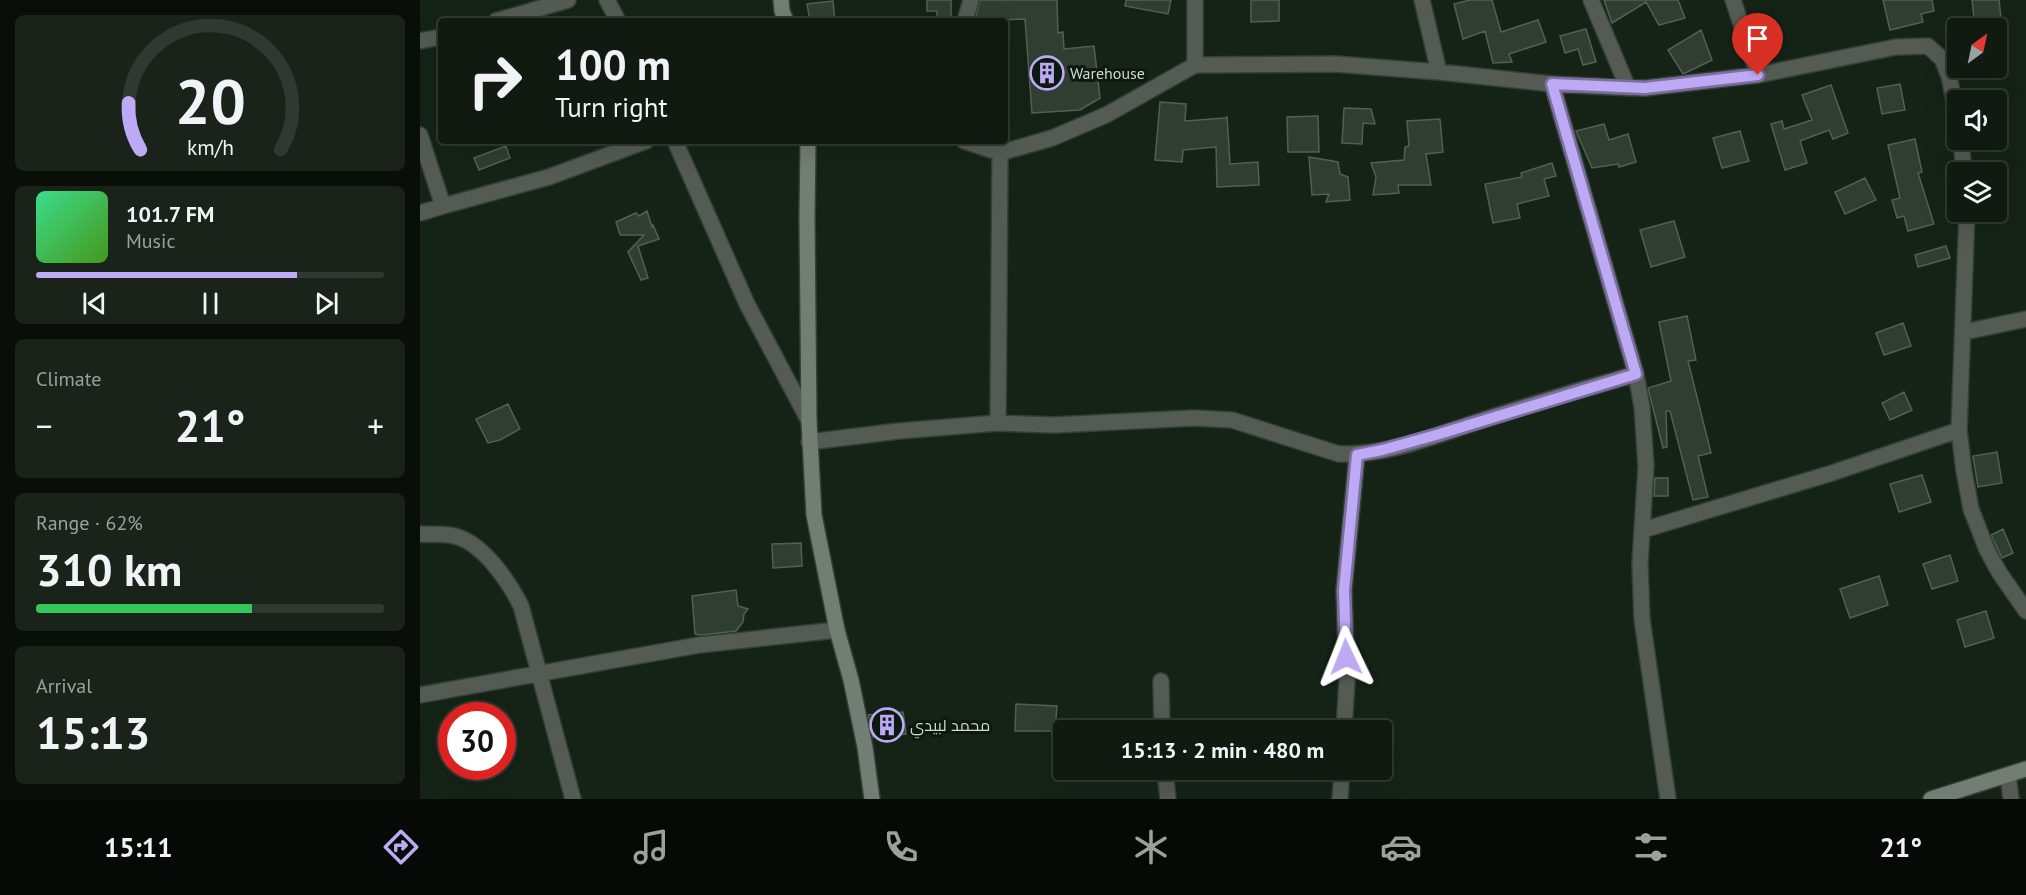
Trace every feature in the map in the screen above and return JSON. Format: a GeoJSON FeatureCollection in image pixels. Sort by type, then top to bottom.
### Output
{"type":"FeatureCollection","features":[{"type":"Feature","properties":{"kind":"street"},"geometry":{"type":"LineString","coordinates":[[506,18],[568,0]]}},
{"type":"Feature","properties":{"kind":"street"},"geometry":{"type":"LineString","coordinates":[[607,0],[616,18]]}},
{"type":"Feature","properties":{"kind":"street"},"geometry":{"type":"LineString","coordinates":[[782,0],[785,18]]}},
{"type":"Feature","properties":{"kind":"street"},"geometry":{"type":"LineString","coordinates":[[966,18],[970,0]]}},
{"type":"Feature","properties":{"kind":"street"},"geometry":{"type":"LineString","coordinates":[[1195,0],[1195,65]]}},
{"type":"Feature","properties":{"kind":"street"},"geometry":{"type":"LineString","coordinates":[[1422,0],[1438,72]]}},
{"type":"Feature","properties":{"kind":"street"},"geometry":{"type":"LineString","coordinates":[[1591,0],[1628,88]]}},
{"type":"Feature","properties":{"kind":"street"},"geometry":{"type":"LineString","coordinates":[[1733,0],[1758,75]]}},
{"type":"Feature","properties":{"kind":"street"},"geometry":{"type":"LineString","coordinates":[[420,41],[438,38]]}},
{"type":"Feature","properties":{"kind":"street"},"geometry":{"type":"LineString","coordinates":[[973,144],[1000,153],[1052,138],[1106,115],[1195,65],[1335,64],[1552,84],[1645,88],[1758,75],[1896,47],[1928,46],[1942,59],[1952,90]]}},
{"type":"Feature","properties":{"kind":"street"},"geometry":{"type":"LineString","coordinates":[[1552,84],[1636,374],[1642,407],[1646,466],[1640,563],[1642,619],[1668,799]]}},
{"type":"Feature","properties":{"kind":"street"},"geometry":{"type":"LineString","coordinates":[[420,135],[443,206]]}},
{"type":"Feature","properties":{"kind":"street"},"geometry":{"type":"LineString","coordinates":[[420,213],[549,177],[638,144]]}},
{"type":"Feature","properties":{"kind":"street"},"geometry":{"type":"LineString","coordinates":[[676,144],[747,304],[809,421]]}},
{"type":"Feature","properties":{"kind":"street"},"geometry":{"type":"LineString","coordinates":[[808,144],[809,442],[814,515],[837,630],[865,747],[872,799]]}},
{"type":"Feature","properties":{"kind":"street"},"geometry":{"type":"LineString","coordinates":[[998,423],[1000,153]]}},
{"type":"Feature","properties":{"kind":"street"},"geometry":{"type":"LineString","coordinates":[[1967,222],[1959,430],[1971,509],[1999,572],[2026,611]]}},
{"type":"Feature","properties":{"kind":"street"},"geometry":{"type":"LineString","coordinates":[[1964,332],[2026,320]]}},
{"type":"Feature","properties":{"kind":"street"},"geometry":{"type":"LineString","coordinates":[[809,442],[899,431],[998,423],[1054,425],[1194,418],[1232,420],[1339,454],[1357,455],[1425,438],[1636,374]]}},
{"type":"Feature","properties":{"kind":"street"},"geometry":{"type":"LineString","coordinates":[[1643,530],[1959,430]]}},
{"type":"Feature","properties":{"kind":"street"},"geometry":{"type":"LineString","coordinates":[[1345,720],[1347,680],[1344,590],[1357,455]]}},
{"type":"Feature","properties":{"kind":"street"},"geometry":{"type":"LineString","coordinates":[[420,534],[457,536],[471,543],[489,559],[512,586],[521,606],[573,799]]}},
{"type":"Feature","properties":{"kind":"street"},"geometry":{"type":"LineString","coordinates":[[420,695],[699,645],[837,630]]}},
{"type":"Feature","properties":{"kind":"street"},"geometry":{"type":"LineString","coordinates":[[1161,681],[1162,720]]}},
{"type":"Feature","properties":{"kind":"street"},"geometry":{"type":"LineString","coordinates":[[1931,799],[2026,769]]}},
{"type":"Feature","properties":{"kind":"street"},"geometry":{"type":"LineString","coordinates":[[2008,775],[2011,799]]}},
{"type":"Feature","properties":{"kind":"street"},"geometry":{"type":"LineString","coordinates":[[1166,780],[1168,799]]}},
{"type":"Feature","properties":{"kind":"street"},"geometry":{"type":"LineString","coordinates":[[1340,799],[1341,780]]}},
{"type":"Feature","properties":{"kind":"building"},"geometry":{"type":"Polygon","coordinates":[[[927,0],[951,0],[951,17],[937,17],[937,11],[927,11],[927,0]]]}},
{"type":"Feature","properties":{"kind":"building"},"geometry":{"type":"Polygon","coordinates":[[[980,0],[1057,0],[1058,33],[1063,32],[1064,49],[1094,46],[1100,98],[1080,110],[1032,113],[1025,19],[976,18],[980,0]]]}},
{"type":"Feature","properties":{"kind":"building"},"geometry":{"type":"Polygon","coordinates":[[[1126,0],[1171,0],[1168,14],[1125,6],[1126,0]]]}},
{"type":"Feature","properties":{"kind":"building"},"geometry":{"type":"Polygon","coordinates":[[[1251,0],[1279,0],[1279,21],[1251,22],[1251,0]]]}},
{"type":"Feature","properties":{"kind":"building"},"geometry":{"type":"Polygon","coordinates":[[[1470,0],[1492,0],[1501,32],[1538,20],[1546,42],[1509,54],[1512,62],[1493,63],[1485,31],[1463,39],[1454,4],[1470,0]]]}},
{"type":"Feature","properties":{"kind":"building"},"geometry":{"type":"Polygon","coordinates":[[[1604,0],[1678,0],[1685,18],[1659,25],[1646,2],[1612,23],[1604,0]]]}},
{"type":"Feature","properties":{"kind":"building"},"geometry":{"type":"Polygon","coordinates":[[[1883,0],[1932,0],[1934,11],[1921,14],[1923,22],[1890,30],[1883,0]]]}},
{"type":"Feature","properties":{"kind":"building"},"geometry":{"type":"Polygon","coordinates":[[[1972,0],[1999,0],[2001,18],[1974,18],[1972,0]]]}},
{"type":"Feature","properties":{"kind":"building"},"geometry":{"type":"Polygon","coordinates":[[[833,1],[835,18],[809,18],[807,4],[833,1]]]}},
{"type":"Feature","properties":{"kind":"building"},"geometry":{"type":"Polygon","coordinates":[[[1586,29],[1596,62],[1583,65],[1578,49],[1565,53],[1560,36],[1586,29]]]}},
{"type":"Feature","properties":{"kind":"building"},"geometry":{"type":"Polygon","coordinates":[[[1701,30],[1712,60],[1683,74],[1668,50],[1701,30]]]}},
{"type":"Feature","properties":{"kind":"building"},"geometry":{"type":"Polygon","coordinates":[[[1900,84],[1905,110],[1882,114],[1877,88],[1900,84]]]}},
{"type":"Feature","properties":{"kind":"building"},"geometry":{"type":"Polygon","coordinates":[[[1831,85],[1848,133],[1833,139],[1829,130],[1800,141],[1807,163],[1785,170],[1771,124],[1782,121],[1784,129],[1812,120],[1802,95],[1831,85]]]}},
{"type":"Feature","properties":{"kind":"building"},"geometry":{"type":"Polygon","coordinates":[[[1160,102],[1186,104],[1185,121],[1227,117],[1230,164],[1258,162],[1259,185],[1217,187],[1216,147],[1183,150],[1182,162],[1155,160],[1160,102]]]}},
{"type":"Feature","properties":{"kind":"building"},"geometry":{"type":"Polygon","coordinates":[[[1344,108],[1371,109],[1375,124],[1363,123],[1362,144],[1342,143],[1344,108]]]}},
{"type":"Feature","properties":{"kind":"building"},"geometry":{"type":"Polygon","coordinates":[[[1318,116],[1319,152],[1288,152],[1287,117],[1318,116]]]}},
{"type":"Feature","properties":{"kind":"building"},"geometry":{"type":"Polygon","coordinates":[[[1440,119],[1443,152],[1426,154],[1431,185],[1398,185],[1399,193],[1373,195],[1376,177],[1371,163],[1404,160],[1405,147],[1409,146],[1407,121],[1440,119]]]}},
{"type":"Feature","properties":{"kind":"building"},"geometry":{"type":"Polygon","coordinates":[[[1604,124],[1609,140],[1628,134],[1636,162],[1619,167],[1618,164],[1592,168],[1576,131],[1604,124]]]}},
{"type":"Feature","properties":{"kind":"building"},"geometry":{"type":"Polygon","coordinates":[[[1740,131],[1749,161],[1722,168],[1713,138],[1740,131]]]}},
{"type":"Feature","properties":{"kind":"building"},"geometry":{"type":"Polygon","coordinates":[[[1915,139],[1922,172],[1918,173],[1934,224],[1908,231],[1904,216],[1897,218],[1892,200],[1900,198],[1888,145],[1915,139]]]}},
{"type":"Feature","properties":{"kind":"building"},"geometry":{"type":"Polygon","coordinates":[[[506,146],[510,158],[479,170],[474,158],[506,146]]]}},
{"type":"Feature","properties":{"kind":"building"},"geometry":{"type":"Polygon","coordinates":[[[1309,157],[1338,162],[1340,174],[1348,177],[1350,200],[1326,202],[1329,194],[1312,195],[1309,157]]]}},
{"type":"Feature","properties":{"kind":"building"},"geometry":{"type":"Polygon","coordinates":[[[1552,163],[1556,176],[1544,179],[1549,196],[1517,204],[1520,218],[1493,223],[1485,184],[1522,177],[1521,173],[1552,163]]]}},
{"type":"Feature","properties":{"kind":"building"},"geometry":{"type":"Polygon","coordinates":[[[1865,178],[1876,200],[1845,214],[1835,192],[1865,178]]]}},
{"type":"Feature","properties":{"kind":"building"},"geometry":{"type":"Polygon","coordinates":[[[647,211],[659,239],[638,246],[648,278],[641,280],[628,252],[644,235],[620,235],[616,222],[636,213],[639,216],[647,211]]]}},
{"type":"Feature","properties":{"kind":"building"},"geometry":{"type":"Polygon","coordinates":[[[1674,221],[1685,257],[1651,267],[1640,230],[1674,221]]]}},
{"type":"Feature","properties":{"kind":"building"},"geometry":{"type":"Polygon","coordinates":[[[1946,246],[1950,258],[1918,267],[1915,255],[1946,246]]]}},
{"type":"Feature","properties":{"kind":"building"},"geometry":{"type":"Polygon","coordinates":[[[1687,316],[1696,360],[1688,361],[1711,453],[1698,456],[1708,497],[1693,500],[1670,411],[1666,411],[1667,447],[1663,448],[1648,388],[1671,381],[1659,322],[1687,316]]]}},
{"type":"Feature","properties":{"kind":"building"},"geometry":{"type":"Polygon","coordinates":[[[1903,323],[1911,346],[1884,355],[1876,333],[1903,323]]]}},
{"type":"Feature","properties":{"kind":"building"},"geometry":{"type":"Polygon","coordinates":[[[1904,392],[1912,410],[1890,420],[1882,403],[1904,392]]]}},
{"type":"Feature","properties":{"kind":"building"},"geometry":{"type":"Polygon","coordinates":[[[508,404],[520,429],[500,440],[488,443],[476,419],[508,404]]]}},
{"type":"Feature","properties":{"kind":"building"},"geometry":{"type":"Polygon","coordinates":[[[1997,452],[2002,483],[1978,487],[1973,456],[1997,452]]]}},
{"type":"Feature","properties":{"kind":"building"},"geometry":{"type":"Polygon","coordinates":[[[1922,475],[1931,502],[1899,512],[1890,484],[1922,475]]]}},
{"type":"Feature","properties":{"kind":"building"},"geometry":{"type":"Polygon","coordinates":[[[1655,478],[1668,478],[1668,496],[1654,496],[1655,478]]]}},
{"type":"Feature","properties":{"kind":"building"},"geometry":{"type":"Polygon","coordinates":[[[2003,529],[2013,553],[2002,558],[1991,535],[2003,529]]]}},
{"type":"Feature","properties":{"kind":"building"},"geometry":{"type":"Polygon","coordinates":[[[801,543],[802,566],[773,568],[772,544],[801,543]]]}},
{"type":"Feature","properties":{"kind":"building"},"geometry":{"type":"Polygon","coordinates":[[[1950,555],[1958,581],[1932,589],[1923,564],[1950,555]]]}},
{"type":"Feature","properties":{"kind":"building"},"geometry":{"type":"Polygon","coordinates":[[[1879,576],[1888,605],[1850,618],[1840,589],[1879,576]]]}},
{"type":"Feature","properties":{"kind":"building"},"geometry":{"type":"Polygon","coordinates":[[[736,590],[738,606],[748,609],[744,614],[743,622],[736,631],[695,634],[692,596],[736,590]]]}},
{"type":"Feature","properties":{"kind":"building"},"geometry":{"type":"Polygon","coordinates":[[[1986,611],[1994,638],[1965,647],[1957,620],[1986,611]]]}},
{"type":"Feature","properties":{"kind":"building"},"geometry":{"type":"Polygon","coordinates":[[[1016,704],[1057,706],[1053,731],[1015,731],[1016,704]]]}},
{"type":"Feature","properties":{"kind":"building","name":"محمد لبيدي"},"geometry":{"type":"Polygon","coordinates":[[[903,712],[906,734],[873,737],[868,715],[903,712]]]}},
{"type":"Feature","properties":{"kind":"place","name":"Warehouse"},"geometry":{"type":"Point","coordinates":[1047,73]}},
{"type":"Feature","properties":{"kind":"place","name":"محمد لبيدي"},"geometry":{"type":"Point","coordinates":[887,725]}},
{"type":"Feature","properties":{"kind":"route"},"geometry":{"type":"LineString","coordinates":[[1346,657],[1344,590],[1357,455],[1436,435],[1636,374],[1552,84],[1645,88],[1758,75]]}}]}
